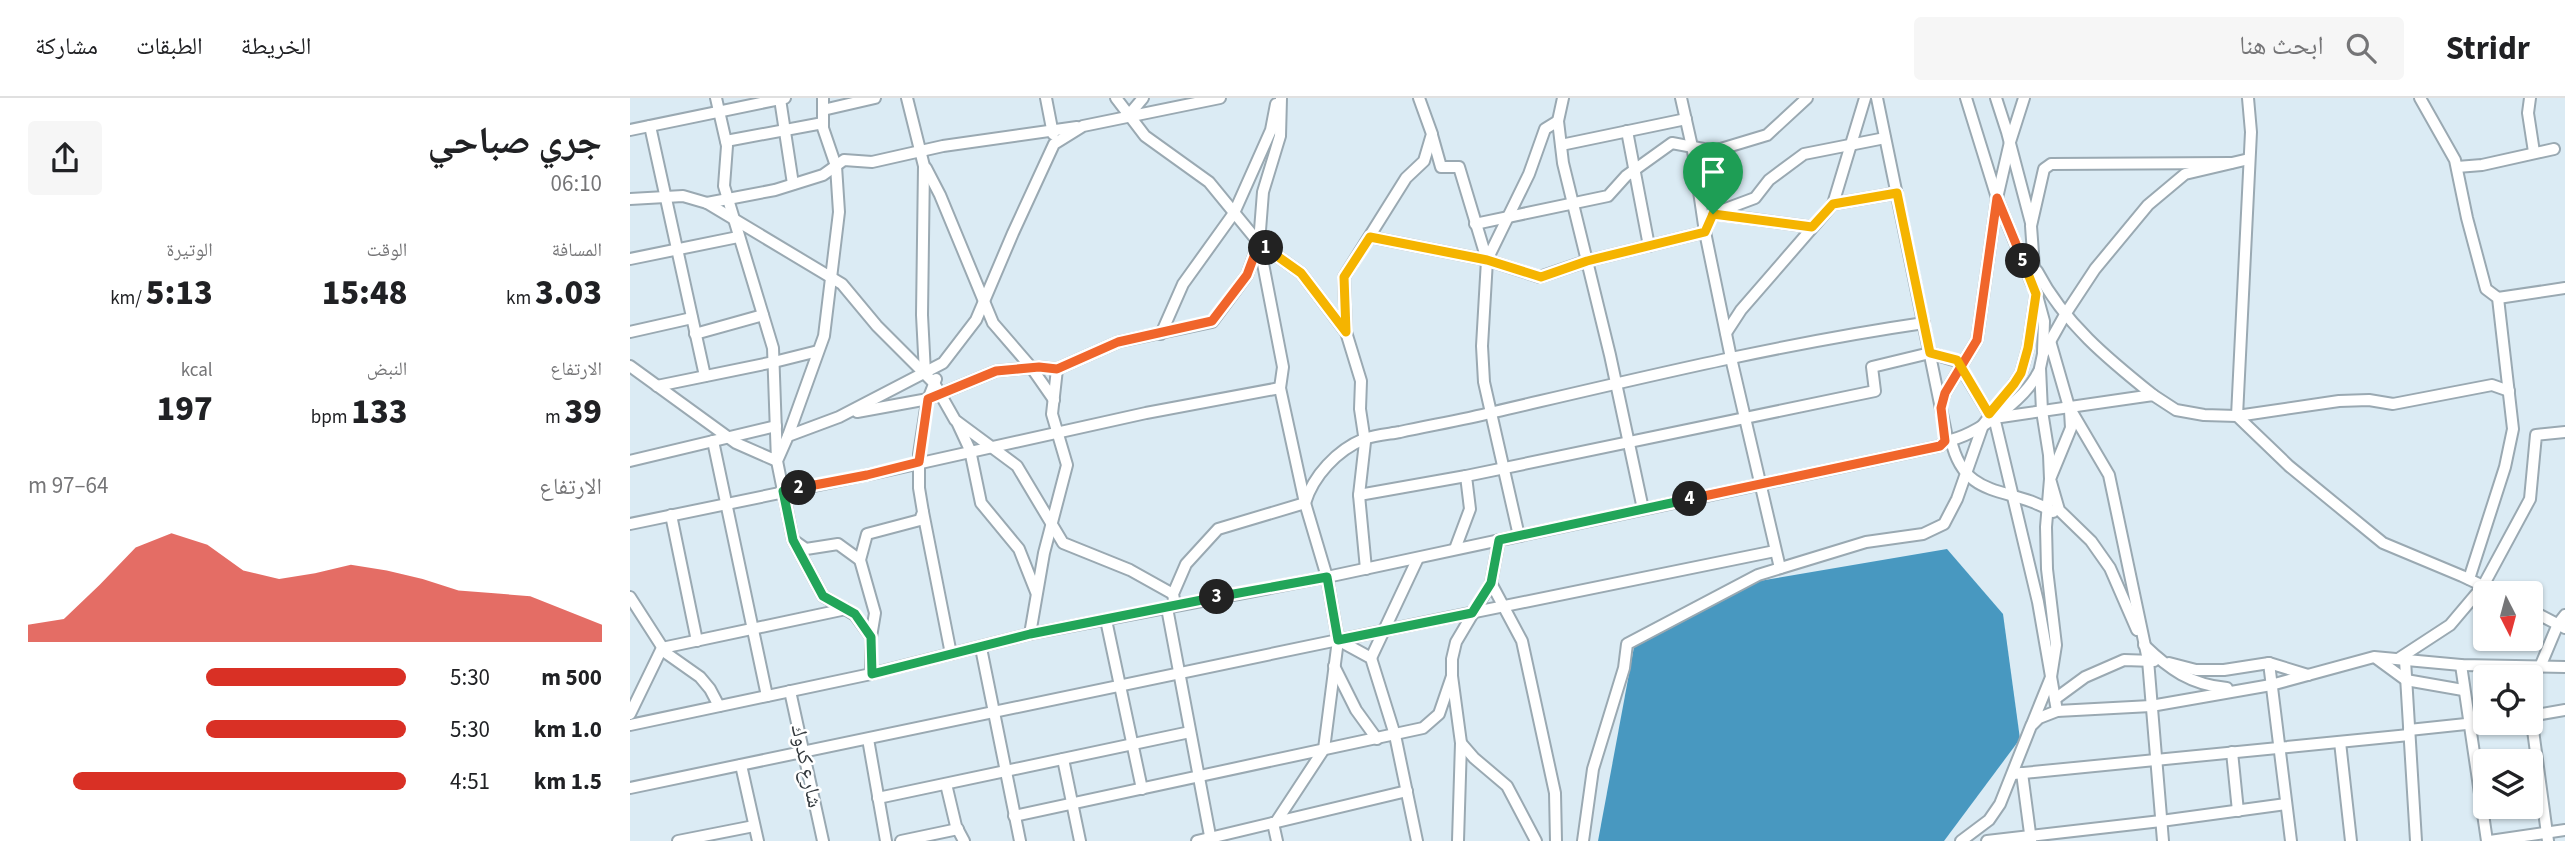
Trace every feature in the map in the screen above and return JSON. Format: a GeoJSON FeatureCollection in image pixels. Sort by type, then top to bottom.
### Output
{"type":"FeatureCollection","features":[{"type":"Feature","properties":{"kind":"street"},"geometry":{"type":"LineString","coordinates":[[716,98],[726,142],[724,186],[774,348],[777,461],[793,540],[823,596],[855,614],[871,637]]}},
{"type":"Feature","properties":{"kind":"street"},"geometry":{"type":"LineString","coordinates":[[777,461],[824,335],[839,212],[836,166],[823,123],[822,98]]}},
{"type":"Feature","properties":{"kind":"street"},"geometry":{"type":"LineString","coordinates":[[823,110],[876,98]]}},
{"type":"Feature","properties":{"kind":"street"},"geometry":{"type":"LineString","coordinates":[[907,98],[924,166],[940,195],[993,323],[1031,367],[1054,400]]}},
{"type":"Feature","properties":{"kind":"street"},"geometry":{"type":"LineString","coordinates":[[951,654],[919,488],[919,462],[928,399],[943,363],[976,320],[1054,144],[1046,98]]}},
{"type":"Feature","properties":{"kind":"street"},"geometry":{"type":"LineString","coordinates":[[1116,98],[1146,136],[1209,182],[1259,243],[1301,273],[1346,332]]}},
{"type":"Feature","properties":{"kind":"street"},"geometry":{"type":"LineString","coordinates":[[1128,116],[1143,98]]}},
{"type":"Feature","properties":{"kind":"street"},"geometry":{"type":"LineString","coordinates":[[707,203],[775,190],[823,175],[844,160],[872,162],[920,151],[1083,126],[1220,98]]}},
{"type":"Feature","properties":{"kind":"street"},"geometry":{"type":"LineString","coordinates":[[1161,334],[1182,284],[1234,213],[1270,130],[1279,98]]}},
{"type":"Feature","properties":{"kind":"street"},"geometry":{"type":"LineString","coordinates":[[1277,841],[1275,823],[1324,749],[1338,640],[1327,577],[1305,503],[1280,388],[1283,367],[1259,243],[1263,192],[1280,136],[1279,98]]}},
{"type":"Feature","properties":{"kind":"street"},"geometry":{"type":"LineString","coordinates":[[1419,98],[1441,167],[1459,167],[1487,260],[1482,346],[1484,382],[1519,536]]}},
{"type":"Feature","properties":{"kind":"street"},"geometry":{"type":"LineString","coordinates":[[1563,98],[1559,121],[1561,145],[1643,509]]}},
{"type":"Feature","properties":{"kind":"street"},"geometry":{"type":"LineString","coordinates":[[1681,98],[1731,358],[1780,568]]}},
{"type":"Feature","properties":{"kind":"street"},"geometry":{"type":"LineString","coordinates":[[1475,224],[1608,196],[1634,170],[1672,143],[1714,151],[1767,135],[1807,98]]}},
{"type":"Feature","properties":{"kind":"street"},"geometry":{"type":"LineString","coordinates":[[1726,334],[1741,310],[1833,204],[1865,98]]}},
{"type":"Feature","properties":{"kind":"street"},"geometry":{"type":"LineString","coordinates":[[1877,98],[1941,408],[1954,455],[1965,474],[1988,490],[2012,495],[2048,509],[2071,523]]}},
{"type":"Feature","properties":{"kind":"street"},"geometry":{"type":"LineString","coordinates":[[1966,98],[1997,198],[2045,321],[2043,355],[2034,381],[2021,395],[1992,415]]}},
{"type":"Feature","properties":{"kind":"street"},"geometry":{"type":"LineString","coordinates":[[630,725],[872,674],[1030,634],[1106,620],[1172,603],[1327,577],[1419,558],[1940,446],[1948,440],[1960,439],[1983,425],[2021,373],[2028,348],[2036,294],[2031,226],[1996,98]]}},
{"type":"Feature","properties":{"kind":"street"},"geometry":{"type":"LineString","coordinates":[[2003,98],[2008,137]]}},
{"type":"Feature","properties":{"kind":"street"},"geometry":{"type":"LineString","coordinates":[[1941,408],[1945,393],[1977,340],[2008,137],[2024,98]]}},
{"type":"Feature","properties":{"kind":"street"},"geometry":{"type":"LineString","coordinates":[[2248,98],[2251,132],[2236,416],[2289,466],[2383,543],[2473,581]]}},
{"type":"Feature","properties":{"kind":"street"},"geometry":{"type":"LineString","coordinates":[[2420,98],[2455,160],[2486,289],[2498,298],[2565,288]]}},
{"type":"Feature","properties":{"kind":"street"},"geometry":{"type":"LineString","coordinates":[[2530,98],[2528,113],[2534,152]]}},
{"type":"Feature","properties":{"kind":"street"},"geometry":{"type":"LineString","coordinates":[[630,130],[782,99],[793,184]]}},
{"type":"Feature","properties":{"kind":"street"},"geometry":{"type":"LineString","coordinates":[[1561,145],[1686,119]]}},
{"type":"Feature","properties":{"kind":"street"},"geometry":{"type":"LineString","coordinates":[[1487,260],[1529,174],[1545,129],[1559,121]]}},
{"type":"Feature","properties":{"kind":"street"},"geometry":{"type":"LineString","coordinates":[[726,142],[823,123]]}},
{"type":"Feature","properties":{"kind":"street"},"geometry":{"type":"LineString","coordinates":[[650,126],[705,376]]}},
{"type":"Feature","properties":{"kind":"street"},"geometry":{"type":"LineString","coordinates":[[1054,144],[1083,126]]}},
{"type":"Feature","properties":{"kind":"street"},"geometry":{"type":"LineString","coordinates":[[1627,131],[1649,246]]}},
{"type":"Feature","properties":{"kind":"street"},"geometry":{"type":"LineString","coordinates":[[1366,569],[1359,495],[1364,439],[1360,381],[1346,332],[1344,277],[1406,178],[1423,161],[1432,134]]}},
{"type":"Feature","properties":{"kind":"street"},"geometry":{"type":"LineString","coordinates":[[1705,232],[1713,214],[1755,198],[1769,180],[1804,154],[1885,138]]}},
{"type":"Feature","properties":{"kind":"street"},"geometry":{"type":"LineString","coordinates":[[2457,167],[2482,165],[2554,149]]}},
{"type":"Feature","properties":{"kind":"street"},"geometry":{"type":"LineString","coordinates":[[2043,355],[2095,269],[2148,205],[2185,174],[2249,159]]}},
{"type":"Feature","properties":{"kind":"street"},"geometry":{"type":"LineString","coordinates":[[2031,226],[2044,169],[2051,164],[2231,163]]}},
{"type":"Feature","properties":{"kind":"street"},"geometry":{"type":"LineString","coordinates":[[924,166],[922,316],[925,373]]}},
{"type":"Feature","properties":{"kind":"street"},"geometry":{"type":"LineString","coordinates":[[1833,204],[1897,193]]}},
{"type":"Feature","properties":{"kind":"street"},"geometry":{"type":"LineString","coordinates":[[630,199],[683,196],[707,203],[842,284],[877,326],[925,373],[941,394],[970,450],[981,503],[1019,549],[1037,594]]}},
{"type":"Feature","properties":{"kind":"street"},"geometry":{"type":"LineString","coordinates":[[1713,214],[1812,227]]}},
{"type":"Feature","properties":{"kind":"street"},"geometry":{"type":"LineString","coordinates":[[1370,237],[1487,260],[1541,277],[1587,261],[1705,232]]}},
{"type":"Feature","properties":{"kind":"street"},"geometry":{"type":"LineString","coordinates":[[630,259],[738,237]]}},
{"type":"Feature","properties":{"kind":"street"},"geometry":{"type":"LineString","coordinates":[[839,417],[928,399],[996,371],[1031,367],[1057,369],[1118,342],[1212,321],[1247,275],[1259,243]]}},
{"type":"Feature","properties":{"kind":"street"},"geometry":{"type":"LineString","coordinates":[[2034,265],[2066,313],[2098,350],[2153,395],[2176,410],[2204,415],[2236,416],[2339,401],[2393,404],[2492,385],[2508,391]]}},
{"type":"Feature","properties":{"kind":"street"},"geometry":{"type":"LineString","coordinates":[[2469,579],[2505,467],[2514,429],[2498,298]]}},
{"type":"Feature","properties":{"kind":"street"},"geometry":{"type":"LineString","coordinates":[[695,334],[763,315]]}},
{"type":"Feature","properties":{"kind":"street"},"geometry":{"type":"LineString","coordinates":[[630,332],[692,318]]}},
{"type":"Feature","properties":{"kind":"street"},"geometry":{"type":"LineString","coordinates":[[1305,503],[1310,486],[1338,455],[1364,439],[1731,358],[1872,330],[1924,323]]}},
{"type":"Feature","properties":{"kind":"street"},"geometry":{"type":"LineString","coordinates":[[2050,341],[2069,407],[2071,428],[2050,478],[2059,510],[2091,541],[2110,568],[2144,645],[2161,661],[2205,687],[2243,690]]}},
{"type":"Feature","properties":{"kind":"street"},"geometry":{"type":"LineString","coordinates":[[657,386],[818,351]]}},
{"type":"Feature","properties":{"kind":"street"},"geometry":{"type":"LineString","coordinates":[[1359,495],[1466,476],[1875,391],[1872,367],[1930,353],[1957,360],[1992,415],[2038,602],[2056,705]]}},
{"type":"Feature","properties":{"kind":"street"},"geometry":{"type":"LineString","coordinates":[[788,436],[839,417],[943,363]]}},
{"type":"Feature","properties":{"kind":"street"},"geometry":{"type":"LineString","coordinates":[[630,366],[729,437],[777,461]]}},
{"type":"Feature","properties":{"kind":"street"},"geometry":{"type":"LineString","coordinates":[[1966,839],[1989,820],[2017,774],[2031,726],[2051,677],[2056,645],[2047,569],[2050,478],[2040,368]]}},
{"type":"Feature","properties":{"kind":"street"},"geometry":{"type":"LineString","coordinates":[[1030,634],[1044,553],[1067,465],[1052,414],[1057,369]]}},
{"type":"Feature","properties":{"kind":"street"},"geometry":{"type":"LineString","coordinates":[[630,524],[867,475],[1056,432],[1280,388]]}},
{"type":"Feature","properties":{"kind":"street"},"geometry":{"type":"LineString","coordinates":[[1992,415],[2001,418],[2153,395]]}},
{"type":"Feature","properties":{"kind":"street"},"geometry":{"type":"LineString","coordinates":[[2069,407],[2109,475],[2148,660],[2163,841]]}},
{"type":"Feature","properties":{"kind":"street"},"geometry":{"type":"LineString","coordinates":[[955,420],[1017,466],[1063,543],[1130,570],[1172,603]]}},
{"type":"Feature","properties":{"kind":"street"},"geometry":{"type":"LineString","coordinates":[[1583,841],[1593,769],[1624,668],[1627,644],[1729,590],[1780,568],[1866,542],[1923,534],[1944,524],[1957,499],[1983,425]]}},
{"type":"Feature","properties":{"kind":"street"},"geometry":{"type":"LineString","coordinates":[[630,461],[776,426]]}},
{"type":"Feature","properties":{"kind":"street"},"geometry":{"type":"LineString","coordinates":[[2514,429],[2536,435],[2565,432]]}},
{"type":"Feature","properties":{"kind":"street"},"geometry":{"type":"LineString","coordinates":[[2486,581],[2530,499],[2536,435]]}},
{"type":"Feature","properties":{"kind":"street"},"geometry":{"type":"LineString","coordinates":[[713,441],[767,696]]}},
{"type":"Feature","properties":{"kind":"street"},"geometry":{"type":"LineString","coordinates":[[1455,549],[1469,509],[1466,476]]}},
{"type":"Feature","properties":{"kind":"street"},"geometry":{"type":"LineString","coordinates":[[1210,840],[1179,674],[1172,603],[1186,564],[1218,529],[1305,503]]}},
{"type":"Feature","properties":{"kind":"street"},"geometry":{"type":"LineString","coordinates":[[872,674],[871,637],[875,613],[860,560],[867,534],[919,520],[923,512]]}},
{"type":"Feature","properties":{"kind":"street"},"geometry":{"type":"LineString","coordinates":[[671,515],[697,641]]}},
{"type":"Feature","properties":{"kind":"street"},"geometry":{"type":"LineString","coordinates":[[793,540],[806,549],[838,544],[860,560]]}},
{"type":"Feature","properties":{"kind":"street"},"geometry":{"type":"LineString","coordinates":[[1014,816],[1423,728],[1438,714],[1452,676],[1456,642],[1491,583],[1499,540]]}},
{"type":"Feature","properties":{"kind":"street"},"geometry":{"type":"LineString","coordinates":[[630,789],[1384,630],[1775,551]]}},
{"type":"Feature","properties":{"kind":"street"},"geometry":{"type":"LineString","coordinates":[[1417,841],[1395,735],[1371,657],[1419,558]]}},
{"type":"Feature","properties":{"kind":"street"},"geometry":{"type":"LineString","coordinates":[[1491,583],[1522,641],[1555,793],[1556,841]]}},
{"type":"Feature","properties":{"kind":"street"},"geometry":{"type":"LineString","coordinates":[[630,597],[662,648],[673,660],[704,680],[719,706]]}},
{"type":"Feature","properties":{"kind":"street"},"geometry":{"type":"LineString","coordinates":[[2402,660],[2450,625],[2473,598]]}},
{"type":"Feature","properties":{"kind":"street"},"geometry":{"type":"LineString","coordinates":[[662,648],[846,609]]}},
{"type":"Feature","properties":{"kind":"street"},"geometry":{"type":"LineString","coordinates":[[2541,665],[2563,622],[2543,615]]}},
{"type":"Feature","properties":{"kind":"street"},"geometry":{"type":"LineString","coordinates":[[1106,620],[1142,789]]}},
{"type":"Feature","properties":{"kind":"street"},"geometry":{"type":"LineString","coordinates":[[1338,640],[1371,657]]}},
{"type":"Feature","properties":{"kind":"street"},"geometry":{"type":"LineString","coordinates":[[630,714],[662,648]]}},
{"type":"Feature","properties":{"kind":"street"},"geometry":{"type":"LineString","coordinates":[[981,648],[1020,841]]}},
{"type":"Feature","properties":{"kind":"street"},"geometry":{"type":"LineString","coordinates":[[2056,705],[2151,706],[2271,685],[2374,657],[2473,666]]}},
{"type":"Feature","properties":{"kind":"street"},"geometry":{"type":"LineString","coordinates":[[2374,657],[2406,680],[2463,690]]}},
{"type":"Feature","properties":{"kind":"street"},"geometry":{"type":"LineString","coordinates":[[2031,726],[2085,677],[2124,660],[2161,661],[2196,670],[2224,670],[2269,663],[2309,675]]}},
{"type":"Feature","properties":{"kind":"street"},"geometry":{"type":"LineString","coordinates":[[2402,660],[2406,680],[2416,841]]}},
{"type":"Feature","properties":{"kind":"street"},"geometry":{"type":"LineString","coordinates":[[2269,663],[2291,841]]}},
{"type":"Feature","properties":{"kind":"street"},"geometry":{"type":"LineString","coordinates":[[2461,665],[2488,841],[2547,837],[2565,830]]}},
{"type":"Feature","properties":{"kind":"street"},"geometry":{"type":"LineString","coordinates":[[1333,666],[1356,710],[1377,739]]}},
{"type":"Feature","properties":{"kind":"street"},"geometry":{"type":"LineString","coordinates":[[2543,667],[2565,667]]}},
{"type":"Feature","properties":{"kind":"street"},"geometry":{"type":"LineString","coordinates":[[1452,676],[1461,743],[1458,841]]}},
{"type":"Feature","properties":{"kind":"street","name":"شارع كدوك"},"geometry":{"type":"LineString","coordinates":[[790,691],[823,841]]}},
{"type":"Feature","properties":{"kind":"street"},"geometry":{"type":"LineString","coordinates":[[2543,712],[2565,710]]}},
{"type":"Feature","properties":{"kind":"street"},"geometry":{"type":"LineString","coordinates":[[2017,774],[2155,758],[2340,742],[2473,724]]}},
{"type":"Feature","properties":{"kind":"street"},"geometry":{"type":"LineString","coordinates":[[878,798],[1190,732]]}},
{"type":"Feature","properties":{"kind":"street"},"geometry":{"type":"LineString","coordinates":[[2534,735],[2547,837]]}},
{"type":"Feature","properties":{"kind":"street"},"geometry":{"type":"LineString","coordinates":[[868,739],[886,841]]}},
{"type":"Feature","properties":{"kind":"street"},"geometry":{"type":"LineString","coordinates":[[2340,742],[2351,841]]}},
{"type":"Feature","properties":{"kind":"street"},"geometry":{"type":"LineString","coordinates":[[1461,743],[1507,786],[1536,841]]}},
{"type":"Feature","properties":{"kind":"street"},"geometry":{"type":"LineString","coordinates":[[2232,752],[2238,811]]}},
{"type":"Feature","properties":{"kind":"street"},"geometry":{"type":"LineString","coordinates":[[1063,759],[1080,841]]}},
{"type":"Feature","properties":{"kind":"street"},"geometry":{"type":"LineString","coordinates":[[741,765],[758,841]]}},
{"type":"Feature","properties":{"kind":"street"},"geometry":{"type":"LineString","coordinates":[[2017,774],[2031,839]]}},
{"type":"Feature","properties":{"kind":"street"},"geometry":{"type":"LineString","coordinates":[[946,784],[958,829],[964,841]]}},
{"type":"Feature","properties":{"kind":"street"},"geometry":{"type":"LineString","coordinates":[[1197,841],[1406,791]]}},
{"type":"Feature","properties":{"kind":"street"},"geometry":{"type":"LineString","coordinates":[[1987,841],[2031,839],[2286,804]]}},
{"type":"Feature","properties":{"kind":"street"},"geometry":{"type":"LineString","coordinates":[[683,841],[754,826]]}},
{"type":"Feature","properties":{"kind":"street"},"geometry":{"type":"LineString","coordinates":[[901,841],[958,829]]}},
{"type":"Feature","properties":{"kind":"water"},"geometry":{"type":"Polygon","coordinates":[[[1947,549],[2003,614],[2020,739],[1944,841],[1598,841],[1634,647],[1759,581],[1947,549]]]}},
{"type":"Feature","properties":{"kind":"route"},"geometry":{"type":"LineString","coordinates":[[1713,214],[1705,232],[1587,261],[1541,277],[1487,260],[1370,237],[1344,277],[1346,332],[1301,273],[1259,243],[1247,275],[1212,321],[1118,342],[1057,369],[1039,367],[996,371],[928,399],[919,462],[783,491],[793,540],[823,596],[855,614],[871,637],[872,674],[891,667],[981,648],[1030,634],[1327,577],[1338,640],[1472,613],[1491,583],[1499,540],[1940,446],[1945,441],[1946,433],[1941,408],[1945,393],[1961,368],[1977,340],[1997,198],[2036,294],[2028,348],[2021,373],[1989,414],[1961,368],[1957,360],[1930,353],[1897,193],[1833,204],[1812,227],[1713,214]]}}]}
